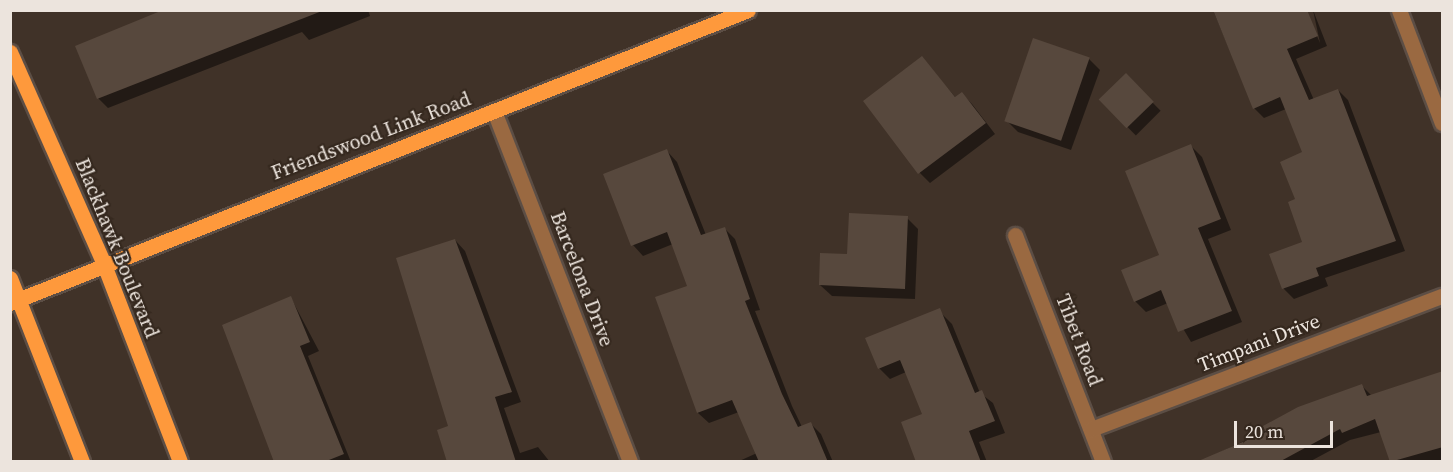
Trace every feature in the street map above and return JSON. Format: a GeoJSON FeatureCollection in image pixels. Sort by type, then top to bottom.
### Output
{"type":"FeatureCollection","features":[{"type":"Feature","properties":{"kind":"main road","name":"Friendswood Link Road"},"geometry":{"type":"LineString","coordinates":[[15,302],[103,262],[748,10]]}},
{"type":"Feature","properties":{"kind":"main road","name":"Blackhawk Boulevard"},"geometry":{"type":"LineString","coordinates":[[10,52],[103,262],[180,462]]}},
{"type":"Feature","properties":{"kind":"main road"},"geometry":{"type":"LineString","coordinates":[[10,278],[15,302],[82,462]]}},
{"type":"Feature","properties":{"kind":"street"},"geometry":{"type":"LineString","coordinates":[[1399,10],[1443,123]]}},
{"type":"Feature","properties":{"kind":"street","name":"Barcelona Drive"},"geometry":{"type":"LineString","coordinates":[[494,111],[630,462]]}},
{"type":"Feature","properties":{"kind":"street","name":"Tibet Road"},"geometry":{"type":"LineString","coordinates":[[1015,235],[1103,462]]}},
{"type":"Feature","properties":{"kind":"street","name":"Timpani Drive"},"geometry":{"type":"LineString","coordinates":[[1091,429],[1443,296]]}},
{"type":"Feature","properties":{"kind":"building"},"geometry":{"type":"Polygon","coordinates":[[[163,10],[322,11],[97,99],[75,46],[163,10]]]}},
{"type":"Feature","properties":{"kind":"building"},"geometry":{"type":"Polygon","coordinates":[[[1213,10],[1307,10],[1318,36],[1287,49],[1309,100],[1338,89],[1396,241],[1316,268],[1319,276],[1282,289],[1269,254],[1302,242],[1288,202],[1295,199],[1280,162],[1302,152],[1280,97],[1253,109],[1213,10]]]}},
{"type":"Feature","properties":{"kind":"building"},"geometry":{"type":"Polygon","coordinates":[[[1033,38],[1090,58],[1061,141],[1004,121],[1033,38]]]}},
{"type":"Feature","properties":{"kind":"building"},"geometry":{"type":"Polygon","coordinates":[[[922,56],[955,97],[962,92],[986,123],[918,174],[863,101],[922,56]]]}},
{"type":"Feature","properties":{"kind":"building"},"geometry":{"type":"Polygon","coordinates":[[[1126,73],[1154,102],[1126,128],[1099,99],[1126,73]]]}},
{"type":"Feature","properties":{"kind":"building"},"geometry":{"type":"Polygon","coordinates":[[[1191,144],[1221,219],[1198,228],[1232,311],[1178,332],[1161,290],[1134,302],[1121,270],[1159,255],[1125,171],[1191,144]]]}},
{"type":"Feature","properties":{"kind":"building"},"geometry":{"type":"Polygon","coordinates":[[[667,149],[701,235],[725,227],[750,299],[745,301],[782,394],[798,427],[811,422],[828,462],[759,462],[732,400],[697,413],[655,297],[687,286],[667,232],[631,246],[603,174],[667,149]]]}},
{"type":"Feature","properties":{"kind":"building"},"geometry":{"type":"Polygon","coordinates":[[[849,213],[908,216],[905,289],[819,285],[820,253],[847,254],[849,213]]]}},
{"type":"Feature","properties":{"kind":"building"},"geometry":{"type":"Polygon","coordinates":[[[455,239],[512,392],[495,397],[516,462],[447,462],[437,430],[448,426],[396,258],[455,239]]]}},
{"type":"Feature","properties":{"kind":"building"},"geometry":{"type":"Polygon","coordinates":[[[291,296],[310,342],[300,346],[344,454],[324,462],[274,462],[222,325],[291,296]]]}},
{"type":"Feature","properties":{"kind":"building"},"geometry":{"type":"Polygon","coordinates":[[[940,308],[975,393],[982,390],[995,421],[969,431],[981,462],[916,462],[901,422],[922,414],[900,360],[878,369],[865,338],[940,308]]]}},
{"type":"Feature","properties":{"kind":"building"},"geometry":{"type":"Polygon","coordinates":[[[1443,371],[1443,447],[1390,462],[1375,419],[1342,433],[1340,429],[1279,462],[1196,462],[1266,432],[1263,426],[1298,407],[1362,384],[1367,396],[1443,371]]]}}]}
